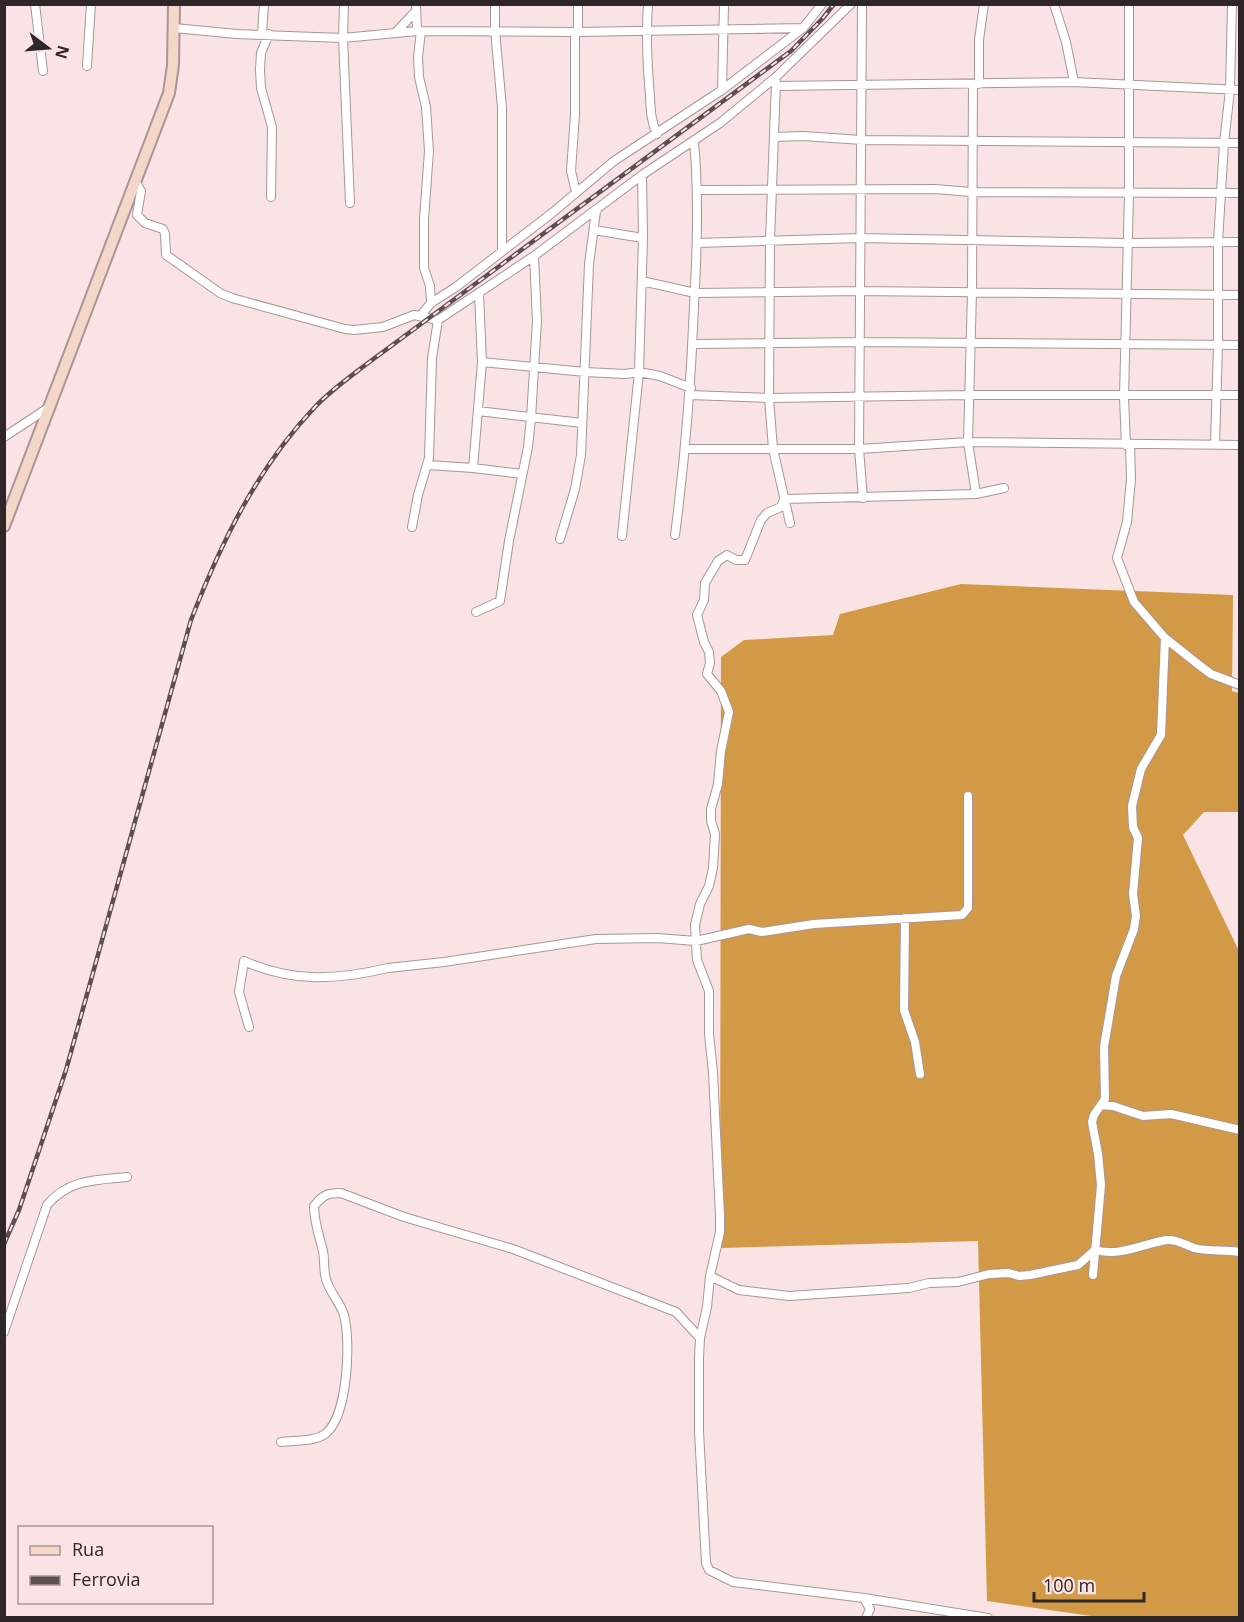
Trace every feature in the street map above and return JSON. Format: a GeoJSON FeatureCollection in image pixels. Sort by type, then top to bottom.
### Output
{"type":"FeatureCollection","features":[{"type":"Feature","properties":{"kind":"street"},"geometry":{"type":"LineString","coordinates":[[35,4],[43,71]]}},
{"type":"Feature","properties":{"kind":"street"},"geometry":{"type":"LineString","coordinates":[[87,66],[91,4]]}},
{"type":"Feature","properties":{"kind":"street"},"geometry":{"type":"LineString","coordinates":[[4,526],[169,93],[173,65],[174,4]]}},
{"type":"Feature","properties":{"kind":"street"},"geometry":{"type":"LineString","coordinates":[[264,4],[265,34],[260,69],[261,88],[272,127],[272,197]]}},
{"type":"Feature","properties":{"kind":"street"},"geometry":{"type":"LineString","coordinates":[[344,4],[343,38],[350,202]]}},
{"type":"Feature","properties":{"kind":"street"},"geometry":{"type":"LineString","coordinates":[[495,4],[502,108],[502,251]]}},
{"type":"Feature","properties":{"kind":"street"},"geometry":{"type":"LineString","coordinates":[[576,192],[571,171],[578,4]]}},
{"type":"Feature","properties":{"kind":"street"},"geometry":{"type":"LineString","coordinates":[[648,4],[646,30],[652,125],[657,134]]}},
{"type":"Feature","properties":{"kind":"street"},"geometry":{"type":"LineString","coordinates":[[722,90],[724,4]]}},
{"type":"Feature","properties":{"kind":"street"},"geometry":{"type":"LineString","coordinates":[[422,315],[431,303],[502,251],[614,161],[722,90],[803,28],[822,4]]}},
{"type":"Feature","properties":{"kind":"street"},"geometry":{"type":"LineString","coordinates":[[412,528],[418,495],[428,465],[432,358],[438,320],[534,256],[642,174],[694,141],[776,77],[851,4]]}},
{"type":"Feature","properties":{"kind":"street"},"geometry":{"type":"LineString","coordinates":[[862,4],[859,449],[863,498]]}},
{"type":"Feature","properties":{"kind":"street"},"geometry":{"type":"LineString","coordinates":[[976,494],[968,442],[972,292],[971,192],[972,141],[979,40],[984,4]]}},
{"type":"Feature","properties":{"kind":"street"},"geometry":{"type":"LineString","coordinates":[[1054,4],[1066,42],[1074,82]]}},
{"type":"Feature","properties":{"kind":"street"},"geometry":{"type":"LineString","coordinates":[[1129,4],[1129,194],[1124,397],[1131,479],[1127,522],[1117,558],[1134,602],[1165,638],[1211,674],[1239,685]]}},
{"type":"Feature","properties":{"kind":"street"},"geometry":{"type":"LineString","coordinates":[[1215,444],[1218,242],[1224,143],[1230,90],[1232,4]]}},
{"type":"Feature","properties":{"kind":"street"},"geometry":{"type":"LineString","coordinates":[[395,33],[416,8]]}},
{"type":"Feature","properties":{"kind":"street"},"geometry":{"type":"LineString","coordinates":[[416,8],[419,31],[419,77],[426,107],[429,151],[424,219],[424,268],[430,286],[431,303]]}},
{"type":"Feature","properties":{"kind":"street"},"geometry":{"type":"LineString","coordinates":[[174,28],[205,32],[343,38],[419,31],[576,32],[803,28]]}},
{"type":"Feature","properties":{"kind":"street"},"geometry":{"type":"LineString","coordinates":[[776,77],[770,240],[769,399],[773,449],[789,524]]}},
{"type":"Feature","properties":{"kind":"street"},"geometry":{"type":"LineString","coordinates":[[776,86],[1074,82],[1239,90]]}},
{"type":"Feature","properties":{"kind":"street"},"geometry":{"type":"LineString","coordinates":[[774,137],[803,136],[862,140],[1239,143]]}},
{"type":"Feature","properties":{"kind":"street"},"geometry":{"type":"LineString","coordinates":[[675,535],[686,449],[693,344],[698,190],[694,141]]}},
{"type":"Feature","properties":{"kind":"street"},"geometry":{"type":"LineString","coordinates":[[622,536],[639,372],[643,238],[642,174]]}},
{"type":"Feature","properties":{"kind":"street"},"geometry":{"type":"LineString","coordinates":[[135,181],[141,191],[137,215],[145,222],[163,229],[166,255],[220,292],[246,302],[354,330],[382,327],[414,315],[438,320]]}},
{"type":"Feature","properties":{"kind":"street"},"geometry":{"type":"LineString","coordinates":[[698,190],[935,189],[971,192],[1239,194]]}},
{"type":"Feature","properties":{"kind":"street"},"geometry":{"type":"LineString","coordinates":[[560,539],[575,489],[581,455],[589,264],[596,211]]}},
{"type":"Feature","properties":{"kind":"street"},"geometry":{"type":"LineString","coordinates":[[594,230],[643,238]]}},
{"type":"Feature","properties":{"kind":"street"},"geometry":{"type":"LineString","coordinates":[[697,243],[860,238],[1127,243],[1239,242]]}},
{"type":"Feature","properties":{"kind":"street"},"geometry":{"type":"LineString","coordinates":[[477,612],[500,601],[531,418],[537,321],[534,256]]}},
{"type":"Feature","properties":{"kind":"street"},"geometry":{"type":"LineString","coordinates":[[642,281],[695,293],[860,291],[1239,296]]}},
{"type":"Feature","properties":{"kind":"street"},"geometry":{"type":"LineString","coordinates":[[473,468],[482,362],[479,294]]}},
{"type":"Feature","properties":{"kind":"street"},"geometry":{"type":"LineString","coordinates":[[693,344],[859,342],[1239,345]]}},
{"type":"Feature","properties":{"kind":"street"},"geometry":{"type":"LineString","coordinates":[[482,362],[585,372],[625,374],[639,372],[660,376],[690,392],[769,399],[968,395],[1124,397],[1239,395]]}},
{"type":"Feature","properties":{"kind":"street"},"geometry":{"type":"LineString","coordinates":[[4,437],[50,407]]}},
{"type":"Feature","properties":{"kind":"street"},"geometry":{"type":"LineString","coordinates":[[478,411],[582,423]]}},
{"type":"Feature","properties":{"kind":"street"},"geometry":{"type":"LineString","coordinates":[[686,449],[859,449],[968,442],[1239,446]]}},
{"type":"Feature","properties":{"kind":"street"},"geometry":{"type":"LineString","coordinates":[[428,465],[522,474]]}},
{"type":"Feature","properties":{"kind":"street"},"geometry":{"type":"LineString","coordinates":[[784,499],[976,494],[1004,488]]}},
{"type":"Feature","properties":{"kind":"street"},"geometry":{"type":"LineString","coordinates":[[784,499],[782,507],[767,513],[761,520],[744,560],[736,560],[727,555],[718,561],[705,583],[704,600],[697,615],[709,652],[710,663],[707,674],[721,691],[729,712],[721,751],[718,784],[711,809],[711,821],[715,834],[713,868],[695,925],[697,960],[709,991],[709,1034],[714,1072],[720,1216],[718,1245],[710,1276],[707,1307],[700,1338],[699,1431],[706,1563],[709,1570],[733,1582],[864,1598],[988,1617]]}},
{"type":"Feature","properties":{"kind":"street"},"geometry":{"type":"LineString","coordinates":[[1093,1275],[1101,1185],[1092,1122],[1094,1115],[1102,1105],[1105,1092],[1104,1047],[1116,976],[1134,929],[1136,916],[1133,894],[1138,838],[1132,827],[1132,806],[1141,769],[1161,735],[1165,638]]}},
{"type":"Feature","properties":{"kind":"street"},"geometry":{"type":"LineString","coordinates":[[249,1027],[239,992],[244,961],[283,975],[321,979],[388,968],[536,950],[596,939],[657,938],[696,941],[749,929],[762,932],[814,924],[962,915],[968,908],[969,796]]}},
{"type":"Feature","properties":{"kind":"street"},"geometry":{"type":"LineString","coordinates":[[905,918],[904,1010],[915,1042],[920,1074]]}},
{"type":"Feature","properties":{"kind":"street"},"geometry":{"type":"LineString","coordinates":[[1102,1105],[1113,1106],[1143,1116],[1171,1114],[1239,1130]]}},
{"type":"Feature","properties":{"kind":"street"},"geometry":{"type":"LineString","coordinates":[[4,1332],[47,1205],[58,1192],[82,1181],[127,1177]]}},
{"type":"Feature","properties":{"kind":"street"},"geometry":{"type":"LineString","coordinates":[[281,1442],[315,1438],[326,1434],[342,1408],[342,1390],[347,1366],[344,1314],[326,1281],[323,1251],[314,1221],[314,1206],[323,1195],[330,1193],[341,1193],[404,1217],[513,1249],[572,1271],[676,1312],[700,1338]]}},
{"type":"Feature","properties":{"kind":"street"},"geometry":{"type":"LineString","coordinates":[[1095,1250],[1107,1253],[1120,1252],[1169,1240],[1205,1251],[1239,1252]]}},
{"type":"Feature","properties":{"kind":"street"},"geometry":{"type":"LineString","coordinates":[[710,1276],[739,1290],[789,1296],[909,1288],[929,1283],[958,1282],[989,1274],[1030,1275],[1077,1265],[1095,1250]]}},
{"type":"Feature","properties":{"kind":"street"},"geometry":{"type":"LineString","coordinates":[[864,1598],[870,1609],[866,1617]]}},
{"type":"Feature","properties":{"kind":"shaded area"},"geometry":{"type":"Polygon","coordinates":[[[961,584],[1233,595],[1232,691],[1239,693],[1239,812],[1204,812],[1183,835],[1239,951],[1239,1617],[1098,1617],[987,1601],[978,1241],[720,1248],[721,657],[744,640],[833,635],[840,614],[961,584]]]}},
{"type":"Feature","properties":{"kind":"railway"},"geometry":{"type":"LineString","coordinates":[[4,1244],[19,1210],[66,1070],[191,620],[228,535],[275,455],[315,407],[338,386],[791,51],[834,4]]}}]}
